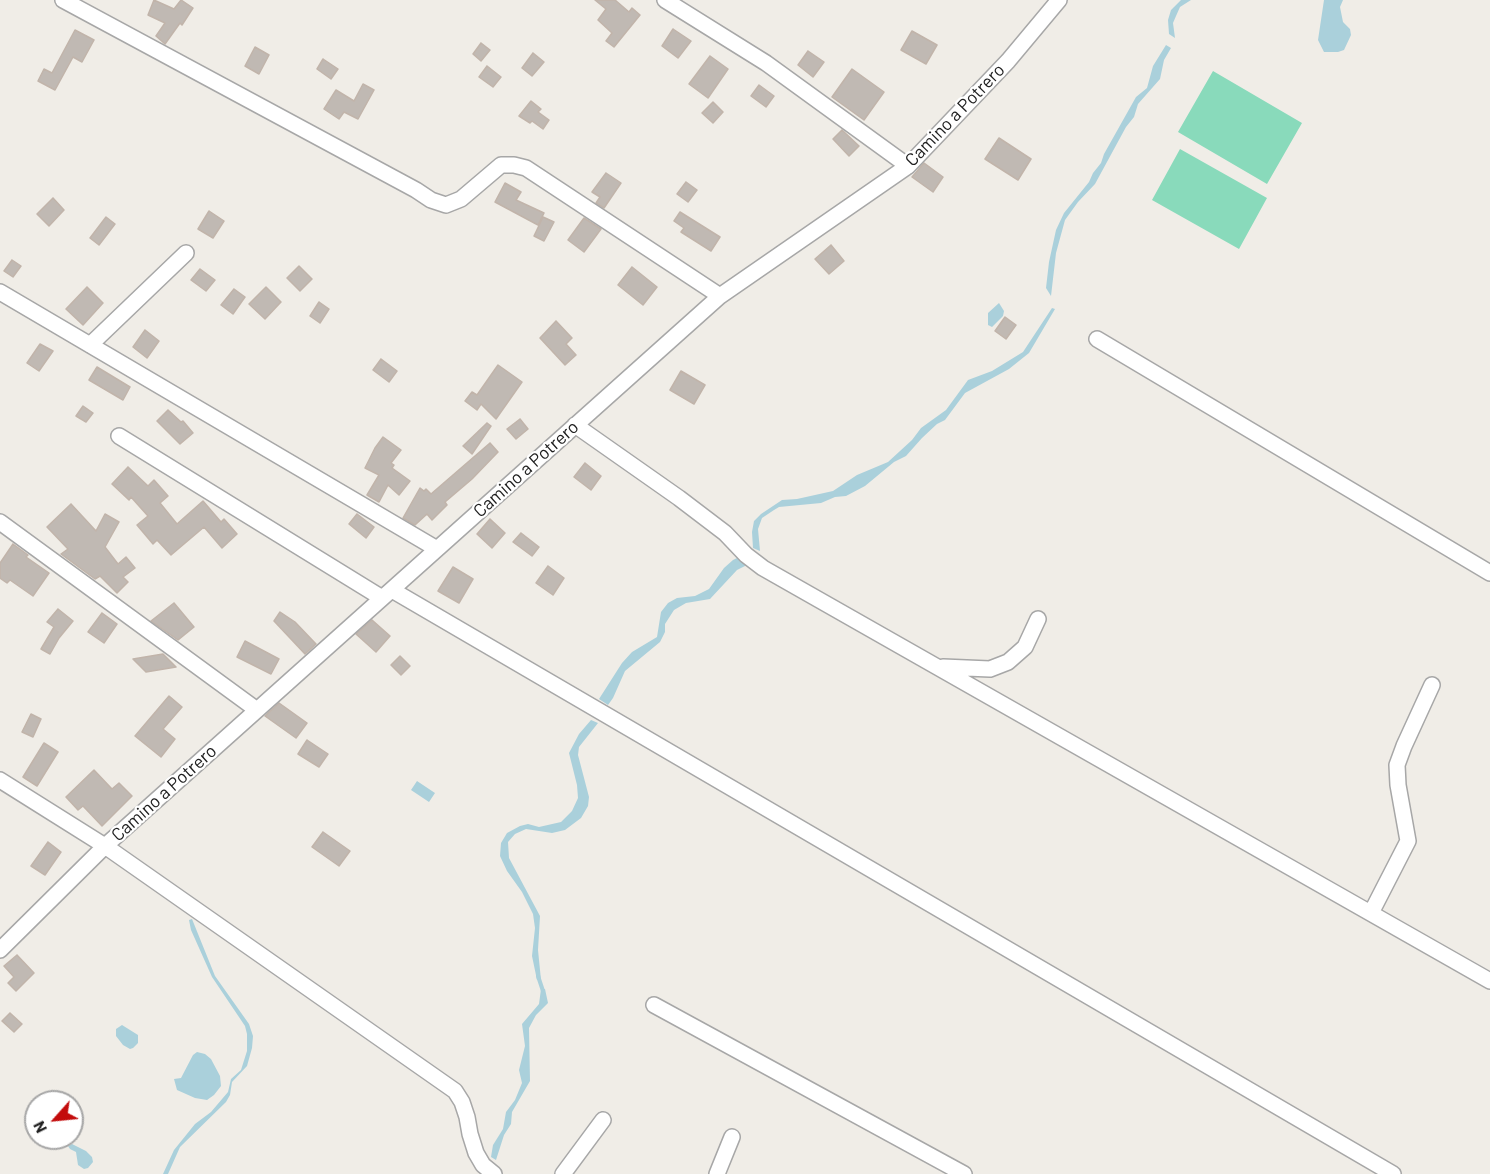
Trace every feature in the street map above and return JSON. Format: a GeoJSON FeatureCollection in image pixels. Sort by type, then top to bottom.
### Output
{"type":"FeatureCollection","features":[{"type":"Feature","properties":{"kind":"street"},"geometry":{"type":"LineString","coordinates":[[63,0],[431,200],[446,205],[461,199],[501,165],[526,168],[720,296]]}},
{"type":"Feature","properties":{"kind":"street"},"geometry":{"type":"LineString","coordinates":[[665,0],[766,63],[908,166]]}},
{"type":"Feature","properties":{"kind":"street","name":"Camino a Potrero"},"geometry":{"type":"LineString","coordinates":[[0,950],[105,846],[720,296],[908,166],[1008,61],[1059,0]]}},
{"type":"Feature","properties":{"kind":"street"},"geometry":{"type":"LineString","coordinates":[[90,345],[186,253]]}},
{"type":"Feature","properties":{"kind":"street"},"geometry":{"type":"LineString","coordinates":[[0,292],[437,549]]}},
{"type":"Feature","properties":{"kind":"street"},"geometry":{"type":"LineString","coordinates":[[1097,339],[1487,574]]}},
{"type":"Feature","properties":{"kind":"street"},"geometry":{"type":"LineString","coordinates":[[575,426],[716,526],[763,568],[1490,981]]}},
{"type":"Feature","properties":{"kind":"street"},"geometry":{"type":"LineString","coordinates":[[120,436],[387,594],[1394,1174]]}},
{"type":"Feature","properties":{"kind":"street"},"geometry":{"type":"LineString","coordinates":[[0,522],[257,710]]}},
{"type":"Feature","properties":{"kind":"street"},"geometry":{"type":"LineString","coordinates":[[937,667],[990,669],[1008,662],[1025,646],[1038,619]]}},
{"type":"Feature","properties":{"kind":"street"},"geometry":{"type":"LineString","coordinates":[[1371,913],[1408,841],[1398,785],[1397,765],[1432,685]]}},
{"type":"Feature","properties":{"kind":"street"},"geometry":{"type":"LineString","coordinates":[[0,780],[105,846],[455,1090],[465,1110],[476,1153],[483,1165],[494,1174]]}},
{"type":"Feature","properties":{"kind":"street"},"geometry":{"type":"LineString","coordinates":[[654,1005],[964,1174]]}},
{"type":"Feature","properties":{"kind":"street"},"geometry":{"type":"LineString","coordinates":[[563,1174],[603,1120]]}},
{"type":"Feature","properties":{"kind":"street"},"geometry":{"type":"LineString","coordinates":[[717,1174],[732,1137]]}},
{"type":"Feature","properties":{"kind":"green space"},"geometry":{"type":"Polygon","coordinates":[[[1213,71],[1302,123],[1267,184],[1178,132],[1213,71]]]}},
{"type":"Feature","properties":{"kind":"green space"},"geometry":{"type":"Polygon","coordinates":[[[1180,149],[1267,198],[1239,249],[1152,200],[1180,149]]]}},
{"type":"Feature","properties":{"kind":"water"},"geometry":{"type":"Polygon","coordinates":[[[1181,0],[1191,0],[1180,7],[1173,23],[1175,38],[1169,34],[1168,20],[1171,10],[1181,0]]]}},
{"type":"Feature","properties":{"kind":"water"},"geometry":{"type":"Polygon","coordinates":[[[1324,0],[1343,0],[1340,7],[1343,22],[1350,29],[1351,35],[1344,50],[1338,52],[1324,52],[1318,40],[1324,0]]]}},
{"type":"Feature","properties":{"kind":"water"},"geometry":{"type":"Polygon","coordinates":[[[1166,45],[1171,48],[1164,60],[1160,79],[1138,104],[1134,117],[1126,127],[1095,184],[1065,220],[1056,253],[1051,296],[1046,288],[1056,230],[1064,213],[1101,163],[1136,97],[1147,88],[1153,66],[1166,45]]]}},
{"type":"Feature","properties":{"kind":"water"},"geometry":{"type":"Polygon","coordinates":[[[999,303],[1004,311],[1003,316],[992,327],[988,325],[988,313],[999,303]]]}},
{"type":"Feature","properties":{"kind":"water"},"geometry":{"type":"Polygon","coordinates":[[[1052,308],[1055,309],[1029,353],[1009,369],[965,393],[945,420],[937,424],[906,456],[894,462],[865,486],[846,496],[835,497],[821,503],[779,507],[774,510],[762,518],[758,529],[760,551],[753,548],[754,521],[761,514],[782,500],[833,491],[857,475],[888,462],[912,440],[921,428],[946,410],[968,380],[992,371],[1023,352],[1052,308]]]}},
{"type":"Feature","properties":{"kind":"water"},"geometry":{"type":"Polygon","coordinates":[[[741,556],[749,564],[737,570],[710,599],[686,603],[674,610],[665,624],[665,632],[660,642],[625,671],[608,705],[599,699],[622,663],[632,652],[657,637],[661,612],[668,603],[677,598],[695,596],[709,589],[724,568],[741,556]]]}},
{"type":"Feature","properties":{"kind":"water"},"geometry":{"type":"Polygon","coordinates":[[[591,720],[598,723],[579,747],[578,755],[589,797],[588,806],[581,818],[565,830],[552,833],[526,829],[515,834],[508,842],[509,858],[540,916],[538,950],[541,980],[537,980],[532,956],[535,928],[533,914],[500,856],[501,843],[507,833],[520,826],[528,824],[539,827],[561,822],[572,811],[578,798],[569,753],[579,734],[591,720]]]}},
{"type":"Feature","properties":{"kind":"water"},"geometry":{"type":"Polygon","coordinates":[[[417,781],[435,793],[429,802],[411,790],[417,781]]]}},
{"type":"Feature","properties":{"kind":"water"},"geometry":{"type":"Polygon","coordinates":[[[192,919],[215,976],[249,1024],[253,1036],[252,1048],[247,1066],[232,1082],[230,1095],[226,1102],[180,1147],[168,1174],[163,1174],[174,1150],[195,1124],[211,1112],[228,1092],[231,1079],[241,1070],[247,1051],[245,1026],[212,977],[191,930],[189,920],[192,919]]]}},
{"type":"Feature","properties":{"kind":"water"},"geometry":{"type":"Polygon","coordinates":[[[541,989],[545,989],[548,1003],[536,1015],[529,1028],[530,1081],[512,1112],[511,1124],[504,1135],[496,1160],[491,1157],[493,1145],[503,1129],[506,1112],[515,1100],[522,1083],[519,1070],[525,1046],[522,1024],[539,1004],[541,989]]]}},
{"type":"Feature","properties":{"kind":"water"},"geometry":{"type":"Polygon","coordinates":[[[122,1025],[138,1035],[138,1043],[133,1048],[130,1049],[123,1045],[116,1036],[116,1029],[122,1025]]]}},
{"type":"Feature","properties":{"kind":"water"},"geometry":{"type":"Polygon","coordinates":[[[197,1052],[211,1059],[220,1076],[221,1086],[207,1100],[195,1098],[177,1090],[174,1079],[181,1078],[193,1055],[197,1052]]]}},
{"type":"Feature","properties":{"kind":"water"},"geometry":{"type":"Polygon","coordinates":[[[72,1150],[84,1150],[92,1157],[93,1162],[88,1168],[84,1169],[78,1165],[76,1152],[72,1150]]]}},
{"type":"Feature","properties":{"kind":"building"},"geometry":{"type":"Polygon","coordinates":[[[154,0],[174,9],[181,0],[193,8],[165,44],[156,36],[165,23],[148,15],[154,0]]]}},
{"type":"Feature","properties":{"kind":"building"},"geometry":{"type":"Polygon","coordinates":[[[595,0],[615,0],[629,12],[632,8],[640,15],[614,47],[606,41],[612,33],[598,20],[606,9],[595,0]]]}},
{"type":"Feature","properties":{"kind":"building"},"geometry":{"type":"Polygon","coordinates":[[[673,29],[691,41],[678,58],[662,46],[673,29]]]}},
{"type":"Feature","properties":{"kind":"building"},"geometry":{"type":"Polygon","coordinates":[[[75,30],[94,40],[82,62],[73,57],[55,90],[38,81],[44,69],[52,73],[75,30]]]}},
{"type":"Feature","properties":{"kind":"building"},"geometry":{"type":"Polygon","coordinates":[[[912,31],[937,45],[926,64],[901,50],[912,31]]]}},
{"type":"Feature","properties":{"kind":"building"},"geometry":{"type":"Polygon","coordinates":[[[481,43],[490,50],[481,61],[473,54],[481,43]]]}},
{"type":"Feature","properties":{"kind":"building"},"geometry":{"type":"Polygon","coordinates":[[[255,47],[269,55],[259,74],[245,66],[255,47]]]}},
{"type":"Feature","properties":{"kind":"building"},"geometry":{"type":"Polygon","coordinates":[[[808,51],[824,62],[813,77],[798,65],[808,51]]]}},
{"type":"Feature","properties":{"kind":"building"},"geometry":{"type":"Polygon","coordinates":[[[533,53],[544,62],[532,76],[522,68],[533,53]]]}},
{"type":"Feature","properties":{"kind":"building"},"geometry":{"type":"Polygon","coordinates":[[[710,56],[728,69],[708,98],[689,84],[710,56]]]}},
{"type":"Feature","properties":{"kind":"building"},"geometry":{"type":"Polygon","coordinates":[[[323,59],[338,69],[331,79],[317,69],[323,59]]]}},
{"type":"Feature","properties":{"kind":"building"},"geometry":{"type":"Polygon","coordinates":[[[487,66],[501,77],[493,87],[479,77],[487,66]]]}},
{"type":"Feature","properties":{"kind":"building"},"geometry":{"type":"Polygon","coordinates":[[[852,69],[884,92],[864,120],[832,97],[852,69]]]}},
{"type":"Feature","properties":{"kind":"building"},"geometry":{"type":"Polygon","coordinates":[[[363,84],[374,90],[358,119],[344,112],[339,119],[324,109],[336,90],[354,101],[363,84]]]}},
{"type":"Feature","properties":{"kind":"building"},"geometry":{"type":"Polygon","coordinates":[[[759,85],[774,96],[766,107],[751,96],[759,85]]]}},
{"type":"Feature","properties":{"kind":"building"},"geometry":{"type":"Polygon","coordinates":[[[531,101],[541,109],[538,112],[549,120],[543,129],[519,116],[531,101]]]}},
{"type":"Feature","properties":{"kind":"building"},"geometry":{"type":"Polygon","coordinates":[[[713,102],[723,112],[713,123],[702,113],[713,102]]]}},
{"type":"Feature","properties":{"kind":"building"},"geometry":{"type":"Polygon","coordinates":[[[842,130],[859,146],[849,156],[833,139],[842,130]]]}},
{"type":"Feature","properties":{"kind":"building"},"geometry":{"type":"Polygon","coordinates":[[[999,138],[1031,159],[1018,180],[985,159],[999,138]]]}},
{"type":"Feature","properties":{"kind":"building"},"geometry":{"type":"Polygon","coordinates":[[[924,163],[943,177],[933,192],[912,177],[924,163]]]}},
{"type":"Feature","properties":{"kind":"building"},"geometry":{"type":"Polygon","coordinates":[[[606,173],[621,183],[604,208],[596,203],[600,197],[592,192],[606,173]]]}},
{"type":"Feature","properties":{"kind":"building"},"geometry":{"type":"Polygon","coordinates":[[[686,182],[697,190],[688,202],[677,194],[686,182]]]}},
{"type":"Feature","properties":{"kind":"building"},"geometry":{"type":"Polygon","coordinates":[[[505,183],[521,192],[516,200],[544,213],[538,225],[495,202],[505,183]]]}},
{"type":"Feature","properties":{"kind":"building"},"geometry":{"type":"Polygon","coordinates":[[[53,198],[64,210],[49,226],[37,214],[53,198]]]}},
{"type":"Feature","properties":{"kind":"building"},"geometry":{"type":"Polygon","coordinates":[[[209,211],[224,221],[213,238],[198,229],[209,211]]]}},
{"type":"Feature","properties":{"kind":"building"},"geometry":{"type":"Polygon","coordinates":[[[680,212],[720,237],[711,251],[681,232],[684,228],[674,221],[680,212]]]}},
{"type":"Feature","properties":{"kind":"building"},"geometry":{"type":"Polygon","coordinates":[[[106,217],[115,224],[99,245],[90,238],[106,217]]]}},
{"type":"Feature","properties":{"kind":"building"},"geometry":{"type":"Polygon","coordinates":[[[543,217],[554,222],[544,241],[534,236],[543,217]]]}},
{"type":"Feature","properties":{"kind":"building"},"geometry":{"type":"Polygon","coordinates":[[[584,218],[601,229],[584,252],[568,240],[584,218]]]}},
{"type":"Feature","properties":{"kind":"building"},"geometry":{"type":"Polygon","coordinates":[[[831,245],[844,261],[829,274],[815,259],[831,245]]]}},
{"type":"Feature","properties":{"kind":"building"},"geometry":{"type":"Polygon","coordinates":[[[12,260],[21,266],[13,277],[4,271],[12,260]]]}},
{"type":"Feature","properties":{"kind":"building"},"geometry":{"type":"Polygon","coordinates":[[[299,266],[312,279],[300,291],[287,278],[299,266]]]}},
{"type":"Feature","properties":{"kind":"building"},"geometry":{"type":"Polygon","coordinates":[[[632,267],[657,287],[643,305],[618,285],[632,267]]]}},
{"type":"Feature","properties":{"kind":"building"},"geometry":{"type":"Polygon","coordinates":[[[200,269],[215,280],[206,291],[191,280],[200,269]]]}},
{"type":"Feature","properties":{"kind":"building"},"geometry":{"type":"Polygon","coordinates":[[[87,287],[103,303],[83,325],[66,309],[87,287]]]}},
{"type":"Feature","properties":{"kind":"building"},"geometry":{"type":"Polygon","coordinates":[[[266,287],[281,302],[265,319],[249,304],[266,287]]]}},
{"type":"Feature","properties":{"kind":"building"},"geometry":{"type":"Polygon","coordinates":[[[234,289],[245,297],[233,314],[221,305],[234,289]]]}},
{"type":"Feature","properties":{"kind":"building"},"geometry":{"type":"Polygon","coordinates":[[[319,302],[329,309],[320,323],[310,316],[319,302]]]}},
{"type":"Feature","properties":{"kind":"building"},"geometry":{"type":"Polygon","coordinates":[[[1005,317],[1016,325],[1006,339],[995,331],[1005,317]]]}},
{"type":"Feature","properties":{"kind":"building"},"geometry":{"type":"Polygon","coordinates":[[[556,321],[572,338],[566,344],[576,355],[565,365],[540,338],[556,321]]]}},
{"type":"Feature","properties":{"kind":"building"},"geometry":{"type":"Polygon","coordinates":[[[145,330],[159,341],[147,358],[133,347],[145,330]]]}},
{"type":"Feature","properties":{"kind":"building"},"geometry":{"type":"Polygon","coordinates":[[[40,344],[53,351],[39,371],[27,363],[40,344]]]}},
{"type":"Feature","properties":{"kind":"building"},"geometry":{"type":"Polygon","coordinates":[[[381,359],[397,371],[389,382],[373,370],[381,359]]]}},
{"type":"Feature","properties":{"kind":"building"},"geometry":{"type":"Polygon","coordinates":[[[498,365],[522,382],[496,419],[481,404],[477,410],[465,401],[472,392],[477,395],[498,365]]]}},
{"type":"Feature","properties":{"kind":"building"},"geometry":{"type":"Polygon","coordinates":[[[97,367],[130,387],[123,400],[89,380],[97,367]]]}},
{"type":"Feature","properties":{"kind":"building"},"geometry":{"type":"Polygon","coordinates":[[[681,371],[705,385],[694,404],[670,390],[681,371]]]}},
{"type":"Feature","properties":{"kind":"building"},"geometry":{"type":"Polygon","coordinates":[[[83,406],[93,413],[86,422],[76,416],[83,406]]]}},
{"type":"Feature","properties":{"kind":"building"},"geometry":{"type":"Polygon","coordinates":[[[168,410],[181,422],[183,421],[193,433],[180,444],[157,421],[168,410]]]}},
{"type":"Feature","properties":{"kind":"building"},"geometry":{"type":"Polygon","coordinates":[[[520,419],[528,429],[516,439],[507,429],[520,419]]]}},
{"type":"Feature","properties":{"kind":"building"},"geometry":{"type":"Polygon","coordinates":[[[487,423],[491,426],[472,454],[463,446],[487,423]]]}},
{"type":"Feature","properties":{"kind":"building"},"geometry":{"type":"Polygon","coordinates":[[[383,437],[401,450],[391,463],[394,465],[392,468],[410,481],[399,495],[388,485],[379,502],[367,495],[379,475],[365,468],[383,437]]]}},
{"type":"Feature","properties":{"kind":"building"},"geometry":{"type":"Polygon","coordinates":[[[490,443],[498,452],[445,502],[447,505],[432,520],[427,514],[415,525],[403,518],[420,488],[424,491],[426,489],[431,494],[490,443]]]}},
{"type":"Feature","properties":{"kind":"building"},"geometry":{"type":"Polygon","coordinates":[[[585,463],[601,476],[591,490],[574,477],[585,463]]]}},
{"type":"Feature","properties":{"kind":"building"},"geometry":{"type":"Polygon","coordinates":[[[128,467],[148,486],[154,480],[168,496],[160,503],[177,524],[203,501],[221,522],[224,519],[237,534],[222,548],[204,527],[171,555],[157,540],[153,544],[137,525],[148,516],[131,497],[129,500],[112,484],[128,467]]]}},
{"type":"Feature","properties":{"kind":"building"},"geometry":{"type":"Polygon","coordinates":[[[71,504],[96,531],[105,514],[119,522],[105,547],[118,564],[126,557],[135,568],[123,577],[128,582],[117,593],[100,576],[95,579],[61,554],[68,549],[47,527],[71,504]]]}},
{"type":"Feature","properties":{"kind":"building"},"geometry":{"type":"Polygon","coordinates":[[[357,514],[374,527],[366,538],[349,524],[357,514]]]}},
{"type":"Feature","properties":{"kind":"building"},"geometry":{"type":"Polygon","coordinates":[[[490,519],[505,533],[492,548],[477,534],[490,519]]]}},
{"type":"Feature","properties":{"kind":"building"},"geometry":{"type":"Polygon","coordinates":[[[521,533],[539,547],[532,556],[513,542],[521,533]]]}},
{"type":"Feature","properties":{"kind":"building"},"geometry":{"type":"Polygon","coordinates":[[[13,544],[28,555],[26,557],[49,573],[33,596],[10,580],[7,583],[0,578],[0,563],[13,544]]]}},
{"type":"Feature","properties":{"kind":"building"},"geometry":{"type":"Polygon","coordinates":[[[548,566],[564,578],[553,595],[536,583],[548,566]]]}},
{"type":"Feature","properties":{"kind":"building"},"geometry":{"type":"Polygon","coordinates":[[[453,567],[473,579],[459,603],[438,591],[453,567]]]}},
{"type":"Feature","properties":{"kind":"building"},"geometry":{"type":"Polygon","coordinates":[[[174,603],[194,627],[178,640],[151,621],[174,603]]]}},
{"type":"Feature","properties":{"kind":"building"},"geometry":{"type":"Polygon","coordinates":[[[58,609],[73,621],[50,654],[41,649],[54,627],[47,622],[58,609]]]}},
{"type":"Feature","properties":{"kind":"building"},"geometry":{"type":"Polygon","coordinates":[[[280,612],[295,622],[316,644],[305,654],[274,621],[280,612]]]}},
{"type":"Feature","properties":{"kind":"building"},"geometry":{"type":"Polygon","coordinates":[[[102,613],[117,624],[104,643],[88,632],[102,613]]]}},
{"type":"Feature","properties":{"kind":"building"},"geometry":{"type":"Polygon","coordinates":[[[372,620],[390,636],[376,652],[356,634],[372,620]]]}},
{"type":"Feature","properties":{"kind":"building"},"geometry":{"type":"Polygon","coordinates":[[[245,641],[279,659],[271,674],[237,657],[245,641]]]}},
{"type":"Feature","properties":{"kind":"building"},"geometry":{"type":"Polygon","coordinates":[[[163,654],[176,667],[146,672],[133,659],[163,654]]]}},
{"type":"Feature","properties":{"kind":"building"},"geometry":{"type":"Polygon","coordinates":[[[400,656],[410,666],[401,675],[391,665],[400,656]]]}},
{"type":"Feature","properties":{"kind":"building"},"geometry":{"type":"Polygon","coordinates":[[[169,696],[182,707],[163,729],[175,739],[161,757],[135,736],[169,696]]]}},
{"type":"Feature","properties":{"kind":"building"},"geometry":{"type":"Polygon","coordinates":[[[279,703],[307,723],[296,738],[265,716],[279,703]]]}},
{"type":"Feature","properties":{"kind":"building"},"geometry":{"type":"Polygon","coordinates":[[[31,714],[41,719],[33,737],[22,732],[31,714]]]}},
{"type":"Feature","properties":{"kind":"building"},"geometry":{"type":"Polygon","coordinates":[[[307,740],[328,754],[319,767],[298,754],[307,740]]]}},
{"type":"Feature","properties":{"kind":"building"},"geometry":{"type":"Polygon","coordinates":[[[44,743],[58,752],[37,786],[23,777],[44,743]]]}},
{"type":"Feature","properties":{"kind":"building"},"geometry":{"type":"Polygon","coordinates":[[[94,770],[112,789],[119,783],[132,796],[102,826],[83,806],[78,810],[66,797],[94,770]]]}},
{"type":"Feature","properties":{"kind":"building"},"geometry":{"type":"Polygon","coordinates":[[[323,832],[350,851],[339,866],[312,847],[323,832]]]}},
{"type":"Feature","properties":{"kind":"building"},"geometry":{"type":"Polygon","coordinates":[[[48,842],[61,852],[45,875],[31,866],[48,842]]]}},
{"type":"Feature","properties":{"kind":"building"},"geometry":{"type":"Polygon","coordinates":[[[17,955],[34,973],[16,991],[8,983],[14,977],[4,966],[17,955]]]}},
{"type":"Feature","properties":{"kind":"building"},"geometry":{"type":"Polygon","coordinates":[[[10,1013],[22,1024],[14,1032],[2,1021],[10,1013]]]}},
{"type":"Feature","properties":{"kind":"waterway"},"geometry":{"type":"LineString","coordinates":[[538,976],[543,991]]}}]}
